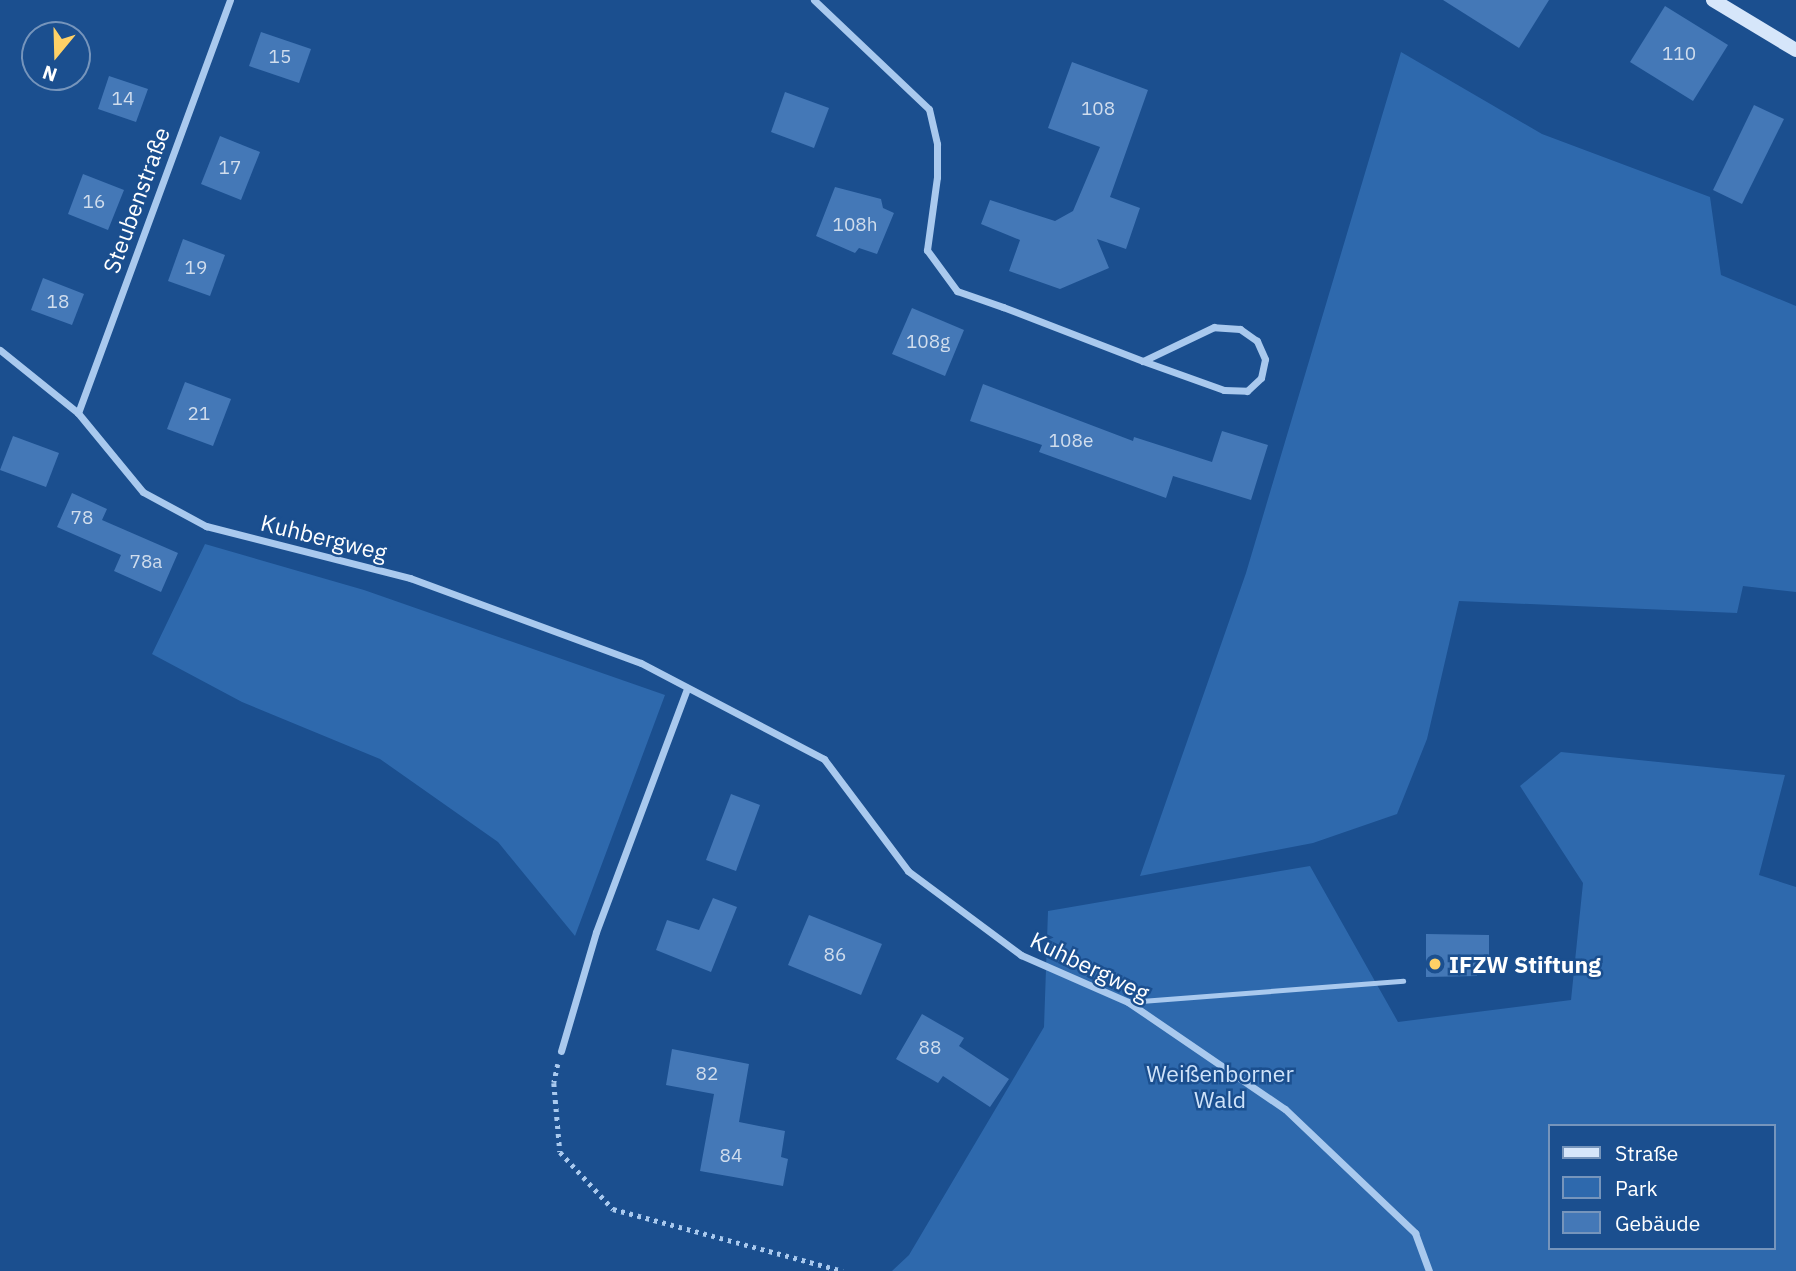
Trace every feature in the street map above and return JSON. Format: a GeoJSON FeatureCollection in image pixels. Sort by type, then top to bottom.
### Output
{"type":"FeatureCollection","features":[{"type":"Feature","properties":{"kind":"main road"},"geometry":{"type":"LineString","coordinates":[[1713,0],[1796,50]]}},
{"type":"Feature","properties":{"kind":"street","name":"Steubenstraße"},"geometry":{"type":"LineString","coordinates":[[78,412],[230,0]]}},
{"type":"Feature","properties":{"kind":"street"},"geometry":{"type":"LineString","coordinates":[[814,0],[929,109],[937,144],[937,177],[927,250],[957,291],[1143,360],[1224,390],[1247,391],[1261,378],[1265,359],[1257,341],[1240,329],[1214,327],[1143,360]]}},
{"type":"Feature","properties":{"kind":"street","name":"Kuhbergweg"},"geometry":{"type":"LineString","coordinates":[[0,350],[78,412],[144,492],[206,526],[410,578],[641,663],[824,759],[908,871],[1021,956],[1128,1002],[1285,1109],[1415,1233],[1429,1271]]}},
{"type":"Feature","properties":{"kind":"street"},"geometry":{"type":"LineString","coordinates":[[561,1051],[596,932],[687,688]]}},
{"type":"Feature","properties":{"kind":"lane"},"geometry":{"type":"LineString","coordinates":[[1128,1002],[1403,981]]}},
{"type":"Feature","properties":{"kind":"path"},"geometry":{"type":"LineString","coordinates":[[561,1051],[554,1083],[560,1152],[613,1209],[843,1271]]}},
{"type":"Feature","properties":{"kind":"green space"},"geometry":{"type":"Polygon","coordinates":[[[1401,52],[1542,134],[1710,197],[1721,275],[1796,306],[1796,592],[1743,586],[1737,613],[1459,601],[1427,739],[1397,814],[1313,843],[1140,876],[1246,573],[1401,52]]]}},
{"type":"Feature","properties":{"kind":"green space"},"geometry":{"type":"Polygon","coordinates":[[[205,544],[364,590],[665,695],[575,936],[498,842],[380,759],[242,702],[152,654],[205,544]]]}},
{"type":"Feature","properties":{"kind":"green space","name":"Weißenborner Wald"},"geometry":{"type":"Polygon","coordinates":[[[1561,752],[1785,775],[1759,875],[1796,887],[1796,1271],[892,1271],[909,1255],[1044,1027],[1048,911],[1310,866],[1398,1022],[1571,1000],[1583,883],[1520,786],[1561,752]]]}},
{"type":"Feature","properties":{"kind":"building"},"geometry":{"type":"Polygon","coordinates":[[[1443,0],[1549,0],[1519,48],[1443,0]]]}},
{"type":"Feature","properties":{"kind":"building"},"geometry":{"type":"Polygon","coordinates":[[[1665,6],[1728,45],[1693,101],[1630,62],[1665,6]]]}},
{"type":"Feature","properties":{"kind":"building"},"geometry":{"type":"Polygon","coordinates":[[[261,32],[311,49],[299,83],[249,66],[261,32]]]}},
{"type":"Feature","properties":{"kind":"building"},"geometry":{"type":"Polygon","coordinates":[[[1072,62],[1148,90],[1110,197],[1140,208],[1126,249],[1097,239],[1109,268],[1060,289],[1009,271],[1020,240],[981,224],[990,200],[1055,221],[1073,211],[1100,147],[1048,128],[1072,62]]]}},
{"type":"Feature","properties":{"kind":"building"},"geometry":{"type":"Polygon","coordinates":[[[109,76],[148,89],[136,122],[98,109],[109,76]]]}},
{"type":"Feature","properties":{"kind":"building"},"geometry":{"type":"Polygon","coordinates":[[[785,92],[829,108],[814,148],[771,132],[785,92]]]}},
{"type":"Feature","properties":{"kind":"building"},"geometry":{"type":"Polygon","coordinates":[[[1754,105],[1784,119],[1742,204],[1713,190],[1754,105]]]}},
{"type":"Feature","properties":{"kind":"building"},"geometry":{"type":"Polygon","coordinates":[[[220,136],[260,152],[241,200],[201,184],[220,136]]]}},
{"type":"Feature","properties":{"kind":"building"},"geometry":{"type":"Polygon","coordinates":[[[83,174],[124,190],[108,230],[68,214],[83,174]]]}},
{"type":"Feature","properties":{"kind":"building"},"geometry":{"type":"Polygon","coordinates":[[[835,187],[881,199],[883,208],[894,213],[877,254],[859,248],[855,253],[816,236],[835,187]]]}},
{"type":"Feature","properties":{"kind":"building"},"geometry":{"type":"Polygon","coordinates":[[[183,239],[225,255],[210,296],[168,281],[183,239]]]}},
{"type":"Feature","properties":{"kind":"building"},"geometry":{"type":"Polygon","coordinates":[[[43,278],[84,294],[72,325],[31,310],[43,278]]]}},
{"type":"Feature","properties":{"kind":"building"},"geometry":{"type":"Polygon","coordinates":[[[912,308],[964,330],[945,376],[892,354],[912,308]]]}},
{"type":"Feature","properties":{"kind":"building"},"geometry":{"type":"Polygon","coordinates":[[[185,382],[231,399],[213,446],[167,429],[185,382]]]}},
{"type":"Feature","properties":{"kind":"building"},"geometry":{"type":"Polygon","coordinates":[[[983,384],[1133,441],[1134,437],[1212,462],[1222,431],[1268,445],[1251,500],[1173,476],[1166,498],[1039,452],[1042,445],[970,421],[983,384]]]}},
{"type":"Feature","properties":{"kind":"building"},"geometry":{"type":"Polygon","coordinates":[[[13,436],[59,453],[46,487],[0,470],[13,436]]]}},
{"type":"Feature","properties":{"kind":"building"},"geometry":{"type":"Polygon","coordinates":[[[72,493],[107,509],[102,520],[178,553],[161,592],[114,571],[121,555],[57,527],[72,493]]]}},
{"type":"Feature","properties":{"kind":"building"},"geometry":{"type":"Polygon","coordinates":[[[731,794],[760,805],[736,871],[706,860],[731,794]]]}},
{"type":"Feature","properties":{"kind":"building"},"geometry":{"type":"Polygon","coordinates":[[[713,898],[737,907],[711,972],[656,950],[667,920],[699,930],[713,898]]]}},
{"type":"Feature","properties":{"kind":"building"},"geometry":{"type":"Polygon","coordinates":[[[809,915],[882,944],[861,995],[788,965],[809,915]]]}},
{"type":"Feature","properties":{"kind":"building"},"geometry":{"type":"Polygon","coordinates":[[[1426,934],[1489,935],[1489,958],[1478,958],[1477,976],[1426,977],[1426,934]]]}},
{"type":"Feature","properties":{"kind":"building"},"geometry":{"type":"Polygon","coordinates":[[[922,1014],[964,1038],[959,1046],[1009,1079],[990,1107],[943,1076],[938,1083],[896,1059],[922,1014]]]}},
{"type":"Feature","properties":{"kind":"building"},"geometry":{"type":"Polygon","coordinates":[[[672,1049],[749,1064],[739,1122],[785,1131],[781,1157],[788,1159],[783,1186],[700,1171],[714,1094],[666,1085],[672,1049]]]}},
{"type":"Feature","properties":{"kind":"place","name":"IFZW Stiftung"},"geometry":{"type":"Point","coordinates":[1435,964]}}]}
